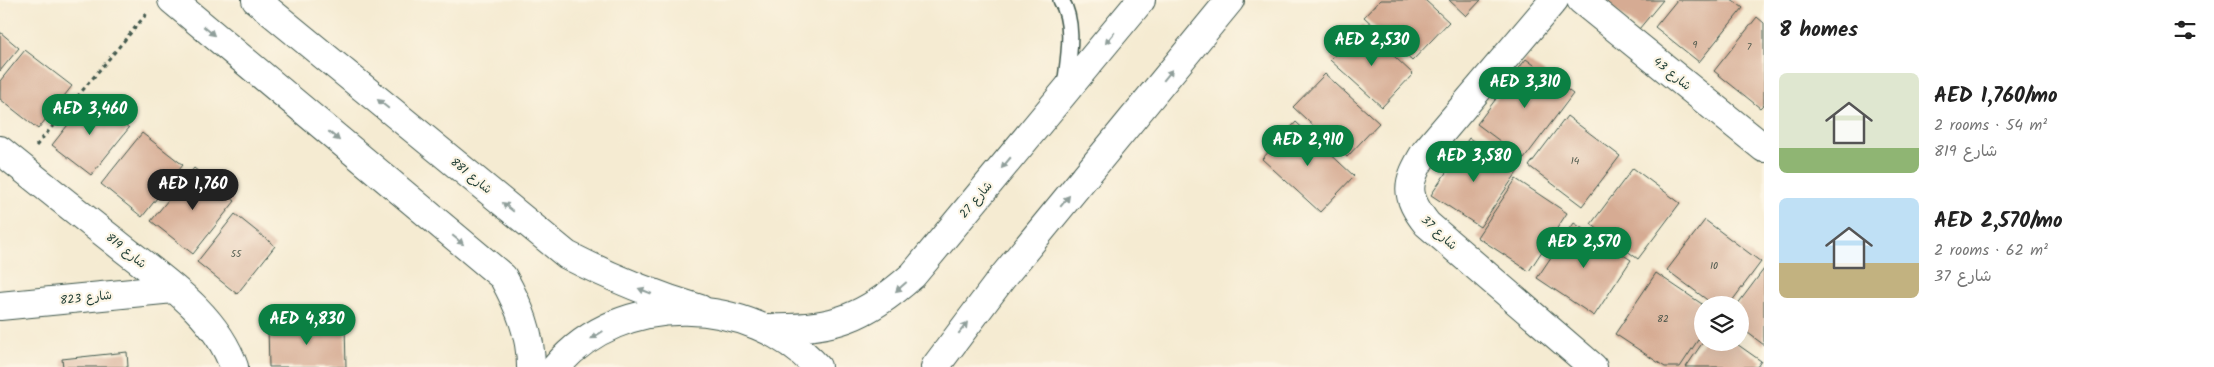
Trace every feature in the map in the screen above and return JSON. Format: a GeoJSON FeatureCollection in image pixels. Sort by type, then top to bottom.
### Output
{"type":"FeatureCollection","features":[{"type":"Feature","properties":{"kind":"street","name":"شارع 881"},"geometry":{"type":"LineString","coordinates":[[256,0],[567,255],[612,278],[660,297],[709,311]]}},
{"type":"Feature","properties":{"kind":"street","name":"شارع 27"},"geometry":{"type":"LineString","coordinates":[[768,328],[800,329],[832,324],[862,313],[889,297],[914,275],[1140,0]]}},
{"type":"Feature","properties":{"kind":"street"},"geometry":{"type":"LineString","coordinates":[[935,367],[996,286],[1230,0]]}},
{"type":"Feature","properties":{"kind":"street","name":"شارع 37"},"geometry":{"type":"LineString","coordinates":[[1554,0],[1425,152],[1412,173],[1410,193],[1413,207],[1427,224],[1593,367]]}},
{"type":"Feature","properties":{"kind":"street","name":"شارع 43"},"geometry":{"type":"LineString","coordinates":[[1581,0],[1764,148]]}},
{"type":"Feature","properties":{"kind":"street"},"geometry":{"type":"LineString","coordinates":[[162,4],[503,277],[517,301],[526,327],[531,354],[531,367]]}},
{"type":"Feature","properties":{"kind":"street","name":"شارع 819"},"geometry":{"type":"LineString","coordinates":[[10,158],[173,289],[203,316],[223,342],[234,367]]}},
{"type":"Feature","properties":{"kind":"street","name":"شارع 823"},"geometry":{"type":"LineString","coordinates":[[0,306],[173,289]]}},
{"type":"Feature","properties":{"kind":"street"},"geometry":{"type":"LineString","coordinates":[[556,367],[579,346],[602,331],[627,320],[654,313],[681,310],[709,311],[739,318],[768,328],[791,343],[817,367]]}},
{"type":"Feature","properties":{"kind":"lane"},"geometry":{"type":"LineString","coordinates":[[1061,0],[1065,6],[1070,37],[1064,93]]}},
{"type":"Feature","properties":{"kind":"path"},"geometry":{"type":"LineString","coordinates":[[10,158],[162,4]]}},
{"type":"Feature","properties":{"kind":"building"},"geometry":{"type":"Polygon","coordinates":[[[1380,0],[1425,0],[1449,22],[1412,61],[1364,17],[1380,0]]]}},
{"type":"Feature","properties":{"kind":"building"},"geometry":{"type":"Polygon","coordinates":[[[1449,0],[1481,0],[1466,16],[1449,0]]]}},
{"type":"Feature","properties":{"kind":"building"},"geometry":{"type":"Polygon","coordinates":[[[1603,0],[1663,0],[1639,29],[1603,0]]]}},
{"type":"Feature","properties":{"kind":"building"},"geometry":{"type":"Polygon","coordinates":[[[1677,0],[1733,0],[1743,8],[1699,62],[1655,27],[1677,0]]]}},
{"type":"Feature","properties":{"kind":"building"},"geometry":{"type":"Polygon","coordinates":[[[1757,17],[1764,23],[1764,104],[1760,108],[1714,71],[1757,17]]]}},
{"type":"Feature","properties":{"kind":"building"},"geometry":{"type":"Polygon","coordinates":[[[1362,26],[1413,74],[1382,107],[1330,60],[1362,26]]]}},
{"type":"Feature","properties":{"kind":"building"},"geometry":{"type":"Polygon","coordinates":[[[0,32],[19,48],[0,71],[0,32]]]}},
{"type":"Feature","properties":{"kind":"building"},"geometry":{"type":"Polygon","coordinates":[[[25,50],[72,86],[38,129],[0,99],[0,81],[25,50]]]}},
{"type":"Feature","properties":{"kind":"building"},"geometry":{"type":"Polygon","coordinates":[[[1526,59],[1573,94],[1524,159],[1477,124],[1526,59]]]}},
{"type":"Feature","properties":{"kind":"building"},"geometry":{"type":"Polygon","coordinates":[[[1325,74],[1379,123],[1347,157],[1293,107],[1325,74]]]}},
{"type":"Feature","properties":{"kind":"building"},"geometry":{"type":"Polygon","coordinates":[[[90,97],[129,128],[91,175],[52,145],[90,97]]]}},
{"type":"Feature","properties":{"kind":"building"},"geometry":{"type":"Polygon","coordinates":[[[1567,116],[1620,156],[1582,206],[1529,166],[1567,116]]]}},
{"type":"Feature","properties":{"kind":"building"},"geometry":{"type":"Polygon","coordinates":[[[1296,122],[1354,176],[1320,212],[1262,159],[1296,122]]]}},
{"type":"Feature","properties":{"kind":"building"},"geometry":{"type":"Polygon","coordinates":[[[142,133],[183,165],[142,217],[101,184],[142,133]]]}},
{"type":"Feature","properties":{"kind":"building"},"geometry":{"type":"Polygon","coordinates":[[[1469,138],[1518,171],[1480,227],[1431,195],[1469,138]]]}},
{"type":"Feature","properties":{"kind":"building"},"geometry":{"type":"Polygon","coordinates":[[[194,168],[235,201],[193,254],[151,221],[194,168]]]}},
{"type":"Feature","properties":{"kind":"building"},"geometry":{"type":"Polygon","coordinates":[[[1633,168],[1680,203],[1638,259],[1591,224],[1633,168]]]}},
{"type":"Feature","properties":{"kind":"building"},"geometry":{"type":"Polygon","coordinates":[[[1516,179],[1567,213],[1529,271],[1477,237],[1516,179]]]}},
{"type":"Feature","properties":{"kind":"building"},"geometry":{"type":"Polygon","coordinates":[[[235,214],[275,246],[237,294],[197,262],[235,214]]]}},
{"type":"Feature","properties":{"kind":"building"},"geometry":{"type":"Polygon","coordinates":[[[1705,220],[1761,262],[1736,296],[1702,296],[1667,270],[1705,220]]]}},
{"type":"Feature","properties":{"kind":"building"},"geometry":{"type":"Polygon","coordinates":[[[1574,223],[1631,260],[1594,316],[1537,278],[1574,223]]]}},
{"type":"Feature","properties":{"kind":"building"},"geometry":{"type":"Polygon","coordinates":[[[1764,269],[1764,345],[1749,334],[1749,296],[1744,296],[1764,269]]]}},
{"type":"Feature","properties":{"kind":"building"},"geometry":{"type":"Polygon","coordinates":[[[1656,273],[1694,299],[1694,346],[1680,367],[1665,367],[1615,334],[1656,273]]]}},
{"type":"Feature","properties":{"kind":"building"},"geometry":{"type":"Polygon","coordinates":[[[345,324],[346,367],[269,367],[268,326],[345,324]]]}},
{"type":"Feature","properties":{"kind":"building"},"geometry":{"type":"Polygon","coordinates":[[[1697,351],[1747,351],[1761,361],[1757,367],[1686,367],[1697,351]]]}},
{"type":"Feature","properties":{"kind":"building"},"geometry":{"type":"Polygon","coordinates":[[[127,352],[128,367],[63,367],[62,359],[127,352]]]}}]}
